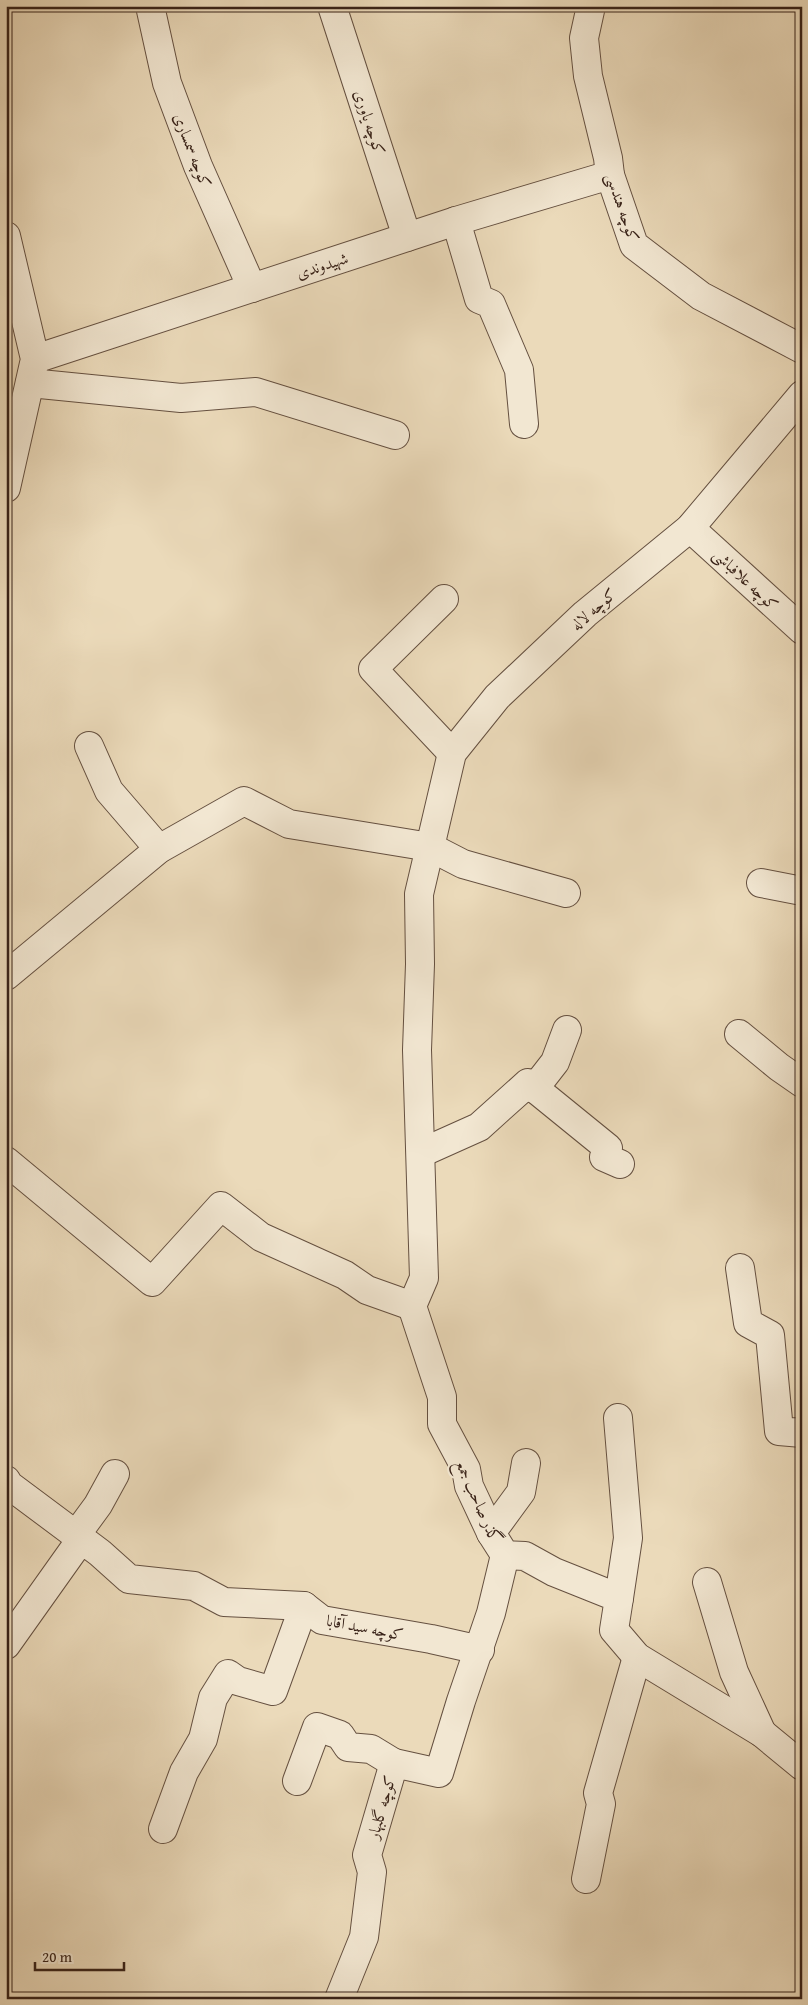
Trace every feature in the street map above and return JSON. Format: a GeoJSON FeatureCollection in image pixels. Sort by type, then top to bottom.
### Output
{"type":"FeatureCollection","features":[{"type":"Feature","properties":{"kind":"street","name":"کوچه سمساری"},"geometry":{"type":"LineString","coordinates":[[150,6],[167,83],[198,166],[252,288]]}},
{"type":"Feature","properties":{"kind":"street","name":"کوچه یاوری"},"geometry":{"type":"LineString","coordinates":[[332,6],[407,237]]}},
{"type":"Feature","properties":{"kind":"street","name":"کوچه هندسی"},"geometry":{"type":"LineString","coordinates":[[590,6],[584,38],[588,76],[608,158],[610,175],[634,245],[702,296],[802,349]]}},
{"type":"Feature","properties":{"kind":"street","name":"شهیدوندی"},"geometry":{"type":"LineString","coordinates":[[32,371],[252,288],[456,221],[610,175]]}},
{"type":"Feature","properties":{"kind":"street"},"geometry":{"type":"LineString","coordinates":[[456,221],[479,298],[491,304],[519,370],[524,424]]}},
{"type":"Feature","properties":{"kind":"street"},"geometry":{"type":"LineString","coordinates":[[6,236],[9,264],[32,371],[6,488]]}},
{"type":"Feature","properties":{"kind":"street"},"geometry":{"type":"LineString","coordinates":[[32,371],[181,398],[256,392],[395,435]]}},
{"type":"Feature","properties":{"kind":"street","name":"کوچه لاله"},"geometry":{"type":"LineString","coordinates":[[412,1306],[424,1278],[417,1050],[420,964],[419,894],[452,753],[504,691],[586,614],[690,528],[802,395]]}},
{"type":"Feature","properties":{"kind":"street","name":"کوچه علافباشی"},"geometry":{"type":"LineString","coordinates":[[690,528],[802,630]]}},
{"type":"Feature","properties":{"kind":"street"},"geometry":{"type":"LineString","coordinates":[[444,599],[373,669],[452,753]]}},
{"type":"Feature","properties":{"kind":"street"},"geometry":{"type":"LineString","coordinates":[[89,746],[110,792],[159,849]]}},
{"type":"Feature","properties":{"kind":"street"},"geometry":{"type":"LineString","coordinates":[[6,976],[159,849],[244,801],[289,824],[430,848],[463,864],[566,893]]}},
{"type":"Feature","properties":{"kind":"street"},"geometry":{"type":"LineString","coordinates":[[761,883],[802,890]]}},
{"type":"Feature","properties":{"kind":"street"},"geometry":{"type":"LineString","coordinates":[[534,1089],[555,1062],[567,1030]]}},
{"type":"Feature","properties":{"kind":"street"},"geometry":{"type":"LineString","coordinates":[[739,1034],[802,1083]]}},
{"type":"Feature","properties":{"kind":"street"},"geometry":{"type":"LineString","coordinates":[[421,1153],[479,1127],[528,1083],[608,1148],[604,1157],[620,1164]]}},
{"type":"Feature","properties":{"kind":"street"},"geometry":{"type":"LineString","coordinates":[[6,1161],[152,1282],[221,1206],[260,1237],[345,1275],[367,1290],[412,1306]]}},
{"type":"Feature","properties":{"kind":"street"},"geometry":{"type":"LineString","coordinates":[[740,1268],[748,1323],[770,1335],[779,1431],[802,1433]]}},
{"type":"Feature","properties":{"kind":"street","name":"گذر صاحب جمع"},"geometry":{"type":"LineString","coordinates":[[412,1306],[442,1397],[442,1424],[466,1469],[469,1486],[498,1544],[554,1572],[619,1598]]}},
{"type":"Feature","properties":{"kind":"street"},"geometry":{"type":"LineString","coordinates":[[618,1418],[628,1538],[614,1630],[638,1657],[762,1733],[802,1766]]}},
{"type":"Feature","properties":{"kind":"street"},"geometry":{"type":"LineString","coordinates":[[498,1544],[521,1492],[526,1463]]}},
{"type":"Feature","properties":{"kind":"street"},"geometry":{"type":"LineString","coordinates":[[6,1645],[77,1545],[76,1535],[98,1505],[115,1474]]}},
{"type":"Feature","properties":{"kind":"street"},"geometry":{"type":"LineString","coordinates":[[6,1480],[9,1485],[100,1553],[129,1579],[194,1586],[224,1602],[304,1606],[273,1691],[238,1682],[228,1674],[213,1698],[203,1739],[184,1772],[163,1829]]}},
{"type":"Feature","properties":{"kind":"street","name":"کوچه گلبهار"},"geometry":{"type":"LineString","coordinates":[[339,1999],[364,1937],[372,1872],[367,1855],[394,1763],[439,1772],[491,1613],[498,1544]]}},
{"type":"Feature","properties":{"kind":"street"},"geometry":{"type":"LineString","coordinates":[[707,1582],[734,1672],[762,1733]]}},
{"type":"Feature","properties":{"kind":"street","name":"کوچه سید آقابا"},"geometry":{"type":"LineString","coordinates":[[304,1606],[322,1620],[431,1639],[480,1650]]}},
{"type":"Feature","properties":{"kind":"street"},"geometry":{"type":"LineString","coordinates":[[586,1878],[601,1804],[598,1793],[638,1657]]}},
{"type":"Feature","properties":{"kind":"street"},"geometry":{"type":"LineString","coordinates":[[297,1781],[317,1727],[340,1735],[348,1747],[370,1750],[394,1763]]}}]}
